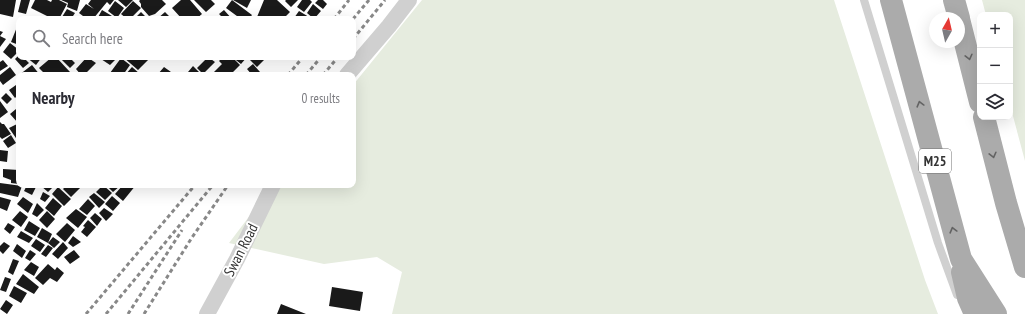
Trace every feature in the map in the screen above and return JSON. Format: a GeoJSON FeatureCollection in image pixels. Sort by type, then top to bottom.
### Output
{"type":"FeatureCollection","features":[{"type":"Feature","properties":{"kind":"main road","name":"M25"},"geometry":{"type":"LineString","coordinates":[[891,0],[961,259],[996,314]]}},
{"type":"Feature","properties":{"kind":"main road"},"geometry":{"type":"LineString","coordinates":[[954,0],[957,12]]}},
{"type":"Feature","properties":{"kind":"main road"},"geometry":{"type":"LineString","coordinates":[[965,42],[977,90]]}},
{"type":"Feature","properties":{"kind":"main road"},"geometry":{"type":"LineString","coordinates":[[985,120],[1006,203],[1025,267]]}},
{"type":"Feature","properties":{"kind":"main road"},"geometry":{"type":"LineString","coordinates":[[961,259],[963,279],[968,298],[968,310]]}},
{"type":"Feature","properties":{"kind":"street"},"geometry":{"type":"LineString","coordinates":[[350,72],[409,0]]}},
{"type":"Feature","properties":{"kind":"street","name":"Swan Road"},"geometry":{"type":"LineString","coordinates":[[207,314],[237,259],[272,188]]}},
{"type":"Feature","properties":{"kind":"lane"},"geometry":{"type":"LineString","coordinates":[[864,0],[938,243],[968,310]]}},
{"type":"Feature","properties":{"kind":"shaded area"},"geometry":{"type":"Polygon","coordinates":[[[422,0],[834,0],[925,280],[938,314],[392,314],[402,272],[377,257],[324,264],[229,243],[271,188],[356,188],[356,81],[422,0]]]}},
{"type":"Feature","properties":{"kind":"shaded area"},"geometry":{"type":"Polygon","coordinates":[[[982,0],[1025,0],[1025,161],[1013,116],[1013,12],[985,12],[982,0]]]}},
{"type":"Feature","properties":{"kind":"building"},"geometry":{"type":"Polygon","coordinates":[[[0,0],[16,0],[13,17],[0,14],[0,0]]]}},
{"type":"Feature","properties":{"kind":"building"},"geometry":{"type":"Polygon","coordinates":[[[21,0],[30,0],[26,14],[18,12],[21,0]]]}},
{"type":"Feature","properties":{"kind":"building"},"geometry":{"type":"Polygon","coordinates":[[[35,0],[47,0],[51,2],[52,0],[59,0],[67,4],[61,16],[47,16],[31,8],[35,0]]]}},
{"type":"Feature","properties":{"kind":"building"},"geometry":{"type":"Polygon","coordinates":[[[61,0],[80,0],[77,11],[67,7],[68,3],[61,0]]]}},
{"type":"Feature","properties":{"kind":"building"},"geometry":{"type":"Polygon","coordinates":[[[91,0],[114,0],[110,5],[107,2],[95,16],[83,16],[79,13],[86,4],[94,9],[88,4],[91,0]]]}},
{"type":"Feature","properties":{"kind":"building"},"geometry":{"type":"Polygon","coordinates":[[[118,0],[133,0],[126,7],[118,0]]]}},
{"type":"Feature","properties":{"kind":"building"},"geometry":{"type":"Polygon","coordinates":[[[140,0],[162,0],[166,4],[155,14],[149,16],[141,7],[140,0]]]}},
{"type":"Feature","properties":{"kind":"building"},"geometry":{"type":"Polygon","coordinates":[[[181,0],[190,0],[202,14],[200,16],[179,16],[172,8],[181,0]]]}},
{"type":"Feature","properties":{"kind":"building"},"geometry":{"type":"Polygon","coordinates":[[[194,0],[211,0],[215,4],[206,12],[194,0]]]}},
{"type":"Feature","properties":{"kind":"building"},"geometry":{"type":"Polygon","coordinates":[[[232,0],[252,15],[237,16],[226,8],[232,0]]]}},
{"type":"Feature","properties":{"kind":"building"},"geometry":{"type":"Polygon","coordinates":[[[233,0],[251,0],[247,8],[233,0]]]}},
{"type":"Feature","properties":{"kind":"building"},"geometry":{"type":"Polygon","coordinates":[[[264,0],[277,0],[290,12],[286,16],[257,16],[264,0]]]}},
{"type":"Feature","properties":{"kind":"building"},"geometry":{"type":"Polygon","coordinates":[[[298,0],[291,7],[285,1],[298,0]]]}},
{"type":"Feature","properties":{"kind":"building"},"geometry":{"type":"Polygon","coordinates":[[[302,0],[310,0],[312,2],[304,12],[297,7],[302,0]]]}},
{"type":"Feature","properties":{"kind":"building"},"geometry":{"type":"Polygon","coordinates":[[[318,0],[323,0],[327,4],[323,9],[315,3],[318,0]]]}},
{"type":"Feature","properties":{"kind":"building"},"geometry":{"type":"Polygon","coordinates":[[[115,1],[124,8],[118,16],[114,16],[108,11],[115,1]]]}},
{"type":"Feature","properties":{"kind":"building"},"geometry":{"type":"Polygon","coordinates":[[[133,1],[141,8],[133,16],[123,16],[121,14],[133,1]]]}},
{"type":"Feature","properties":{"kind":"building"},"geometry":{"type":"Polygon","coordinates":[[[313,4],[321,11],[317,16],[310,16],[307,13],[313,4]]]}},
{"type":"Feature","properties":{"kind":"building"},"geometry":{"type":"Polygon","coordinates":[[[67,9],[75,13],[73,16],[63,16],[67,9]]]}},
{"type":"Feature","properties":{"kind":"building"},"geometry":{"type":"Polygon","coordinates":[[[102,10],[112,16],[99,16],[102,10]]]}},
{"type":"Feature","properties":{"kind":"building"},"geometry":{"type":"Polygon","coordinates":[[[224,10],[229,16],[221,16],[219,14],[224,10]]]}},
{"type":"Feature","properties":{"kind":"building"},"geometry":{"type":"Polygon","coordinates":[[[299,11],[307,16],[295,16],[299,11]]]}},
{"type":"Feature","properties":{"kind":"building"},"geometry":{"type":"Polygon","coordinates":[[[141,12],[145,16],[137,16],[141,12]]]}},
{"type":"Feature","properties":{"kind":"building"},"geometry":{"type":"Polygon","coordinates":[[[165,12],[169,16],[160,16],[165,12]]]}},
{"type":"Feature","properties":{"kind":"building"},"geometry":{"type":"Polygon","coordinates":[[[16,30],[16,44],[11,42],[16,30]]]}},
{"type":"Feature","properties":{"kind":"building"},"geometry":{"type":"Polygon","coordinates":[[[0,36],[6,39],[0,47],[0,36]]]}},
{"type":"Feature","properties":{"kind":"building"},"geometry":{"type":"Polygon","coordinates":[[[10,43],[16,48],[16,54],[11,59],[3,52],[10,43]]]}},
{"type":"Feature","properties":{"kind":"building"},"geometry":{"type":"Polygon","coordinates":[[[15,59],[26,60],[29,63],[23,68],[15,59]]]}},
{"type":"Feature","properties":{"kind":"building"},"geometry":{"type":"Polygon","coordinates":[[[3,60],[8,66],[0,71],[0,62],[3,60]]]}},
{"type":"Feature","properties":{"kind":"building"},"geometry":{"type":"Polygon","coordinates":[[[30,60],[40,60],[36,65],[30,60]]]}},
{"type":"Feature","properties":{"kind":"building"},"geometry":{"type":"Polygon","coordinates":[[[48,60],[59,60],[70,72],[43,72],[39,68],[48,60]]]}},
{"type":"Feature","properties":{"kind":"building"},"geometry":{"type":"Polygon","coordinates":[[[62,60],[72,60],[75,63],[70,68],[62,60]]]}},
{"type":"Feature","properties":{"kind":"building"},"geometry":{"type":"Polygon","coordinates":[[[84,60],[92,60],[96,63],[87,72],[78,72],[76,69],[84,60]]]}},
{"type":"Feature","properties":{"kind":"building"},"geometry":{"type":"Polygon","coordinates":[[[102,60],[115,60],[110,65],[102,60]]]}},
{"type":"Feature","properties":{"kind":"building"},"geometry":{"type":"Polygon","coordinates":[[[120,60],[124,60],[130,65],[125,72],[111,72],[120,60]]]}},
{"type":"Feature","properties":{"kind":"building"},"geometry":{"type":"Polygon","coordinates":[[[126,60],[148,60],[138,70],[126,60]]]}},
{"type":"Feature","properties":{"kind":"building"},"geometry":{"type":"Polygon","coordinates":[[[205,60],[212,60],[215,62],[205,72],[201,72],[197,68],[205,60]]]}},
{"type":"Feature","properties":{"kind":"building"},"geometry":{"type":"Polygon","coordinates":[[[235,60],[240,65],[233,72],[214,72],[222,64],[219,61],[235,60]]]}},
{"type":"Feature","properties":{"kind":"building"},"geometry":{"type":"Polygon","coordinates":[[[236,60],[244,60],[241,64],[236,60]]]}},
{"type":"Feature","properties":{"kind":"building"},"geometry":{"type":"Polygon","coordinates":[[[250,60],[264,60],[257,67],[250,60]]]}},
{"type":"Feature","properties":{"kind":"building"},"geometry":{"type":"Polygon","coordinates":[[[253,64],[260,72],[250,72],[247,69],[253,64]]]}},
{"type":"Feature","properties":{"kind":"building"},"geometry":{"type":"Polygon","coordinates":[[[32,65],[38,72],[23,72],[32,65]]]}},
{"type":"Feature","properties":{"kind":"building"},"geometry":{"type":"Polygon","coordinates":[[[193,66],[199,72],[188,72],[193,66]]]}},
{"type":"Feature","properties":{"kind":"building"},"geometry":{"type":"Polygon","coordinates":[[[10,67],[16,75],[3,85],[0,81],[0,75],[10,67]]]}},
{"type":"Feature","properties":{"kind":"building"},"geometry":{"type":"Polygon","coordinates":[[[132,67],[138,72],[128,72],[132,67]]]}},
{"type":"Feature","properties":{"kind":"building"},"geometry":{"type":"Polygon","coordinates":[[[164,67],[171,72],[160,72],[164,67]]]}},
{"type":"Feature","properties":{"kind":"building"},"geometry":{"type":"Polygon","coordinates":[[[16,85],[15,98],[9,90],[16,85]]]}},
{"type":"Feature","properties":{"kind":"building"},"geometry":{"type":"Polygon","coordinates":[[[6,93],[12,99],[7,104],[1,98],[6,93]]]}},
{"type":"Feature","properties":{"kind":"building"},"geometry":{"type":"Polygon","coordinates":[[[0,101],[8,112],[0,118],[0,101]]]}},
{"type":"Feature","properties":{"kind":"building"},"geometry":{"type":"Polygon","coordinates":[[[16,109],[16,121],[10,114],[16,109]]]}},
{"type":"Feature","properties":{"kind":"building"},"geometry":{"type":"Polygon","coordinates":[[[0,122],[4,124],[11,134],[2,139],[0,137],[0,122]]]}},
{"type":"Feature","properties":{"kind":"building"},"geometry":{"type":"Polygon","coordinates":[[[16,124],[16,138],[9,128],[16,124]]]}},
{"type":"Feature","properties":{"kind":"building"},"geometry":{"type":"Polygon","coordinates":[[[11,135],[16,143],[8,148],[3,141],[11,135]]]}},
{"type":"Feature","properties":{"kind":"building"},"geometry":{"type":"Polygon","coordinates":[[[0,150],[8,151],[7,162],[0,161],[0,150]]]}},
{"type":"Feature","properties":{"kind":"building"},"geometry":{"type":"Polygon","coordinates":[[[3,169],[16,170],[16,184],[11,183],[11,180],[3,177],[3,169]]]}},
{"type":"Feature","properties":{"kind":"building"},"geometry":{"type":"Polygon","coordinates":[[[0,183],[16,185],[16,188],[21,188],[18,197],[0,193],[0,183]]]}},
{"type":"Feature","properties":{"kind":"building"},"geometry":{"type":"Polygon","coordinates":[[[26,188],[36,188],[32,195],[24,191],[26,188]]]}},
{"type":"Feature","properties":{"kind":"building"},"geometry":{"type":"Polygon","coordinates":[[[43,188],[52,188],[48,192],[43,188]]]}},
{"type":"Feature","properties":{"kind":"building"},"geometry":{"type":"Polygon","coordinates":[[[57,188],[59,188],[71,199],[64,206],[52,194],[57,188]]]}},
{"type":"Feature","properties":{"kind":"building"},"geometry":{"type":"Polygon","coordinates":[[[64,188],[80,188],[71,197],[63,189],[64,188]]]}},
{"type":"Feature","properties":{"kind":"building"},"geometry":{"type":"Polygon","coordinates":[[[100,188],[106,188],[112,193],[105,200],[96,192],[100,188]]]}},
{"type":"Feature","properties":{"kind":"building"},"geometry":{"type":"Polygon","coordinates":[[[109,188],[118,188],[113,192],[109,188]]]}},
{"type":"Feature","properties":{"kind":"building"},"geometry":{"type":"Polygon","coordinates":[[[120,188],[134,188],[123,201],[115,194],[120,188]]]}},
{"type":"Feature","properties":{"kind":"building"},"geometry":{"type":"Polygon","coordinates":[[[43,192],[50,196],[45,202],[40,199],[43,192]]]}},
{"type":"Feature","properties":{"kind":"building"},"geometry":{"type":"Polygon","coordinates":[[[94,193],[105,202],[99,208],[89,197],[94,193]]]}},
{"type":"Feature","properties":{"kind":"building"},"geometry":{"type":"Polygon","coordinates":[[[112,196],[120,203],[113,211],[105,204],[112,196]]]}},
{"type":"Feature","properties":{"kind":"building"},"geometry":{"type":"Polygon","coordinates":[[[0,197],[11,200],[7,211],[0,208],[0,197]]]}},
{"type":"Feature","properties":{"kind":"building"},"geometry":{"type":"Polygon","coordinates":[[[23,197],[33,204],[28,213],[17,204],[23,197]]]}},
{"type":"Feature","properties":{"kind":"building"},"geometry":{"type":"Polygon","coordinates":[[[53,198],[62,206],[54,216],[45,208],[53,198]]]}},
{"type":"Feature","properties":{"kind":"building"},"geometry":{"type":"Polygon","coordinates":[[[88,199],[95,206],[87,215],[79,209],[88,199]]]}},
{"type":"Feature","properties":{"kind":"building"},"geometry":{"type":"Polygon","coordinates":[[[37,203],[44,210],[37,217],[32,214],[37,203]]]}},
{"type":"Feature","properties":{"kind":"building"},"geometry":{"type":"Polygon","coordinates":[[[104,208],[113,214],[106,221],[99,213],[104,208]]]}},
{"type":"Feature","properties":{"kind":"building"},"geometry":{"type":"Polygon","coordinates":[[[76,209],[87,217],[78,228],[66,218],[76,209]]]}},
{"type":"Feature","properties":{"kind":"building"},"geometry":{"type":"Polygon","coordinates":[[[20,211],[28,217],[21,227],[12,220],[20,211]]]}},
{"type":"Feature","properties":{"kind":"building"},"geometry":{"type":"Polygon","coordinates":[[[47,211],[55,219],[47,228],[39,220],[47,211]]]}},
{"type":"Feature","properties":{"kind":"building"},"geometry":{"type":"Polygon","coordinates":[[[95,213],[102,219],[97,226],[90,218],[95,213]]]}},
{"type":"Feature","properties":{"kind":"building"},"geometry":{"type":"Polygon","coordinates":[[[88,220],[96,227],[87,237],[81,232],[85,227],[83,226],[88,220]]]}},
{"type":"Feature","properties":{"kind":"building"},"geometry":{"type":"Polygon","coordinates":[[[29,221],[40,228],[35,236],[24,230],[29,221]]]}},
{"type":"Feature","properties":{"kind":"building"},"geometry":{"type":"Polygon","coordinates":[[[8,223],[15,227],[10,234],[4,229],[8,223]]]}},
{"type":"Feature","properties":{"kind":"building"},"geometry":{"type":"Polygon","coordinates":[[[67,223],[75,230],[65,242],[56,234],[67,223]]]}},
{"type":"Feature","properties":{"kind":"building"},"geometry":{"type":"Polygon","coordinates":[[[42,228],[52,234],[48,243],[37,237],[42,228]]]}},
{"type":"Feature","properties":{"kind":"building"},"geometry":{"type":"Polygon","coordinates":[[[21,231],[33,238],[29,243],[17,237],[21,231]]]}},
{"type":"Feature","properties":{"kind":"building"},"geometry":{"type":"Polygon","coordinates":[[[73,236],[81,242],[73,247],[68,243],[73,236]]]}},
{"type":"Feature","properties":{"kind":"building"},"geometry":{"type":"Polygon","coordinates":[[[53,237],[60,242],[54,248],[48,243],[53,237]]]}},
{"type":"Feature","properties":{"kind":"building"},"geometry":{"type":"Polygon","coordinates":[[[36,239],[45,245],[40,252],[31,246],[36,239]]]}},
{"type":"Feature","properties":{"kind":"building"},"geometry":{"type":"Polygon","coordinates":[[[4,242],[10,246],[3,254],[0,251],[0,246],[4,242]]]}},
{"type":"Feature","properties":{"kind":"building"},"geometry":{"type":"Polygon","coordinates":[[[63,242],[68,248],[58,259],[52,254],[63,242]]]}},
{"type":"Feature","properties":{"kind":"building"},"geometry":{"type":"Polygon","coordinates":[[[17,244],[26,251],[22,258],[13,251],[17,244]]]}},
{"type":"Feature","properties":{"kind":"building"},"geometry":{"type":"Polygon","coordinates":[[[48,245],[53,248],[46,257],[41,254],[48,245]]]}},
{"type":"Feature","properties":{"kind":"building"},"geometry":{"type":"Polygon","coordinates":[[[30,250],[36,254],[30,261],[25,258],[30,250]]]}},
{"type":"Feature","properties":{"kind":"building"},"geometry":{"type":"Polygon","coordinates":[[[74,250],[80,257],[70,264],[64,257],[74,250]]]}},
{"type":"Feature","properties":{"kind":"building"},"geometry":{"type":"Polygon","coordinates":[[[13,259],[19,261],[13,275],[8,272],[13,259]]]}},
{"type":"Feature","properties":{"kind":"building"},"geometry":{"type":"Polygon","coordinates":[[[31,262],[39,267],[34,276],[24,270],[31,262]]]}},
{"type":"Feature","properties":{"kind":"building"},"geometry":{"type":"Polygon","coordinates":[[[48,264],[55,270],[57,267],[64,273],[57,282],[50,278],[43,285],[35,278],[48,264]]]}},
{"type":"Feature","properties":{"kind":"building"},"geometry":{"type":"Polygon","coordinates":[[[23,274],[39,287],[34,294],[16,284],[23,274]]]}},
{"type":"Feature","properties":{"kind":"building"},"geometry":{"type":"Polygon","coordinates":[[[5,277],[11,279],[6,292],[0,290],[5,277]]]}},
{"type":"Feature","properties":{"kind":"building"},"geometry":{"type":"Polygon","coordinates":[[[14,286],[27,293],[21,303],[9,296],[14,286]]]}},
{"type":"Feature","properties":{"kind":"building"},"geometry":{"type":"Polygon","coordinates":[[[332,287],[363,292],[360,311],[329,306],[332,287]]]}},
{"type":"Feature","properties":{"kind":"building"},"geometry":{"type":"Polygon","coordinates":[[[6,300],[13,305],[7,314],[0,309],[6,300]]]}},
{"type":"Feature","properties":{"kind":"building"},"geometry":{"type":"Polygon","coordinates":[[[281,304],[306,314],[277,314],[281,304]]]}},
{"type":"Feature","properties":{"kind":"railway"},"geometry":{"type":"LineString","coordinates":[[336,16],[349,0]]}},
{"type":"Feature","properties":{"kind":"railway"},"geometry":{"type":"LineString","coordinates":[[356,16],[369,0]]}},
{"type":"Feature","properties":{"kind":"railway"},"geometry":{"type":"LineString","coordinates":[[356,35],[385,0]]}},
{"type":"Feature","properties":{"kind":"railway"},"geometry":{"type":"LineString","coordinates":[[290,72],[300,60]]}},
{"type":"Feature","properties":{"kind":"railway"},"geometry":{"type":"LineString","coordinates":[[308,72],[318,60]]}},
{"type":"Feature","properties":{"kind":"railway"},"geometry":{"type":"LineString","coordinates":[[326,72],[336,60]]}},
{"type":"Feature","properties":{"kind":"railway"},"geometry":{"type":"LineString","coordinates":[[86,314],[192,188]]}},
{"type":"Feature","properties":{"kind":"railway"},"geometry":{"type":"LineString","coordinates":[[106,314],[211,188]]}},
{"type":"Feature","properties":{"kind":"railway"},"geometry":{"type":"LineString","coordinates":[[144,314],[191,239],[226,188]]}},
{"type":"Feature","properties":{"kind":"railway"},"geometry":{"type":"LineString","coordinates":[[128,314],[182,230]]}}]}
